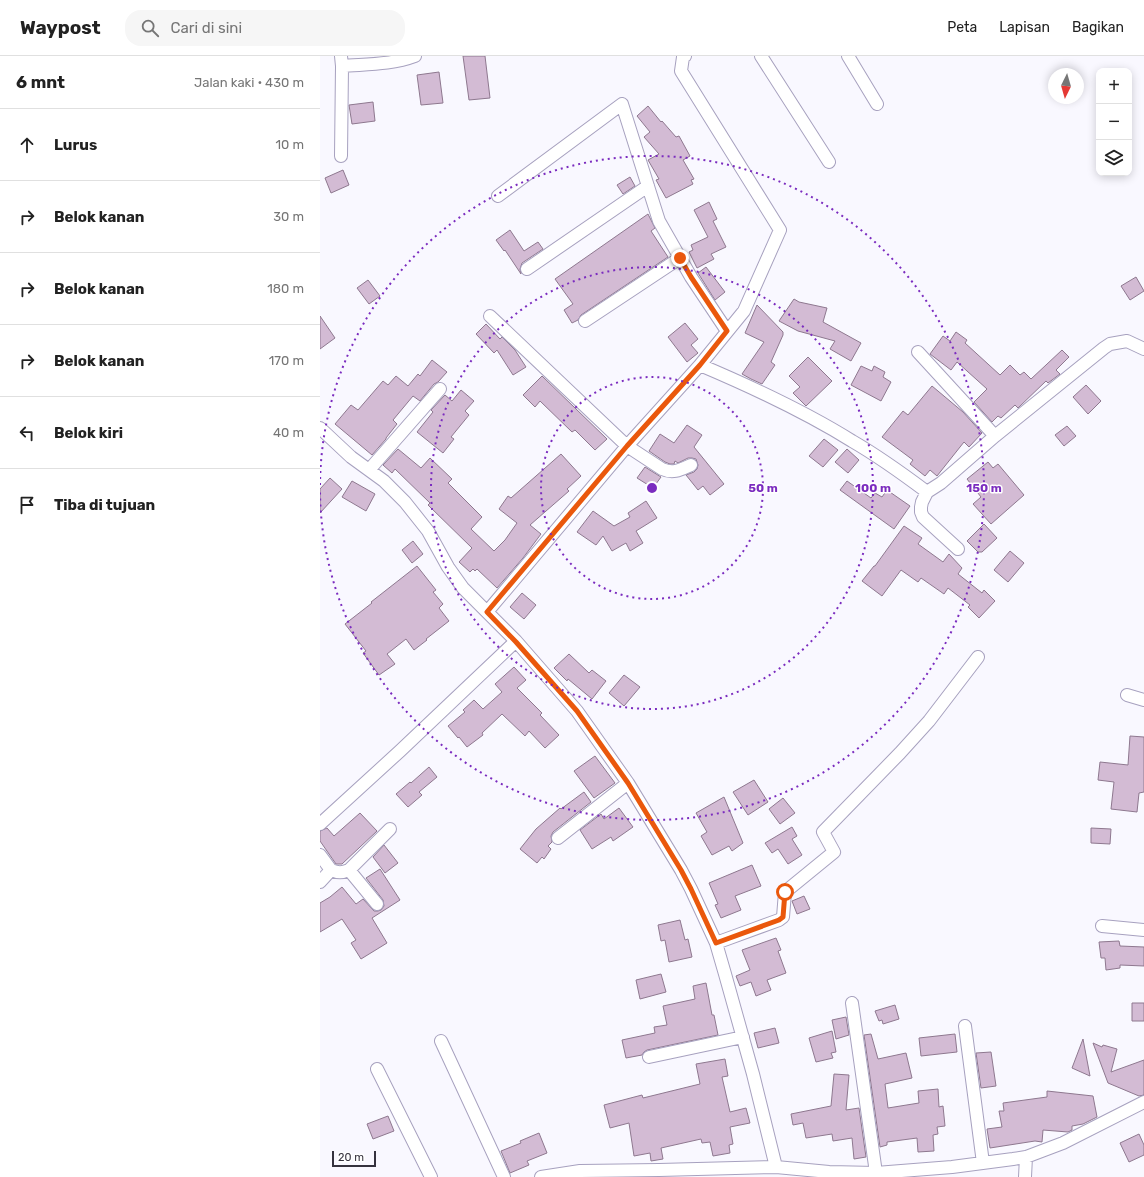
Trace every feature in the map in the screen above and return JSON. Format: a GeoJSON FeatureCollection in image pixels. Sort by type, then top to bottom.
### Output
{"type":"FeatureCollection","features":[{"type":"Feature","properties":{"kind":"street"},"geometry":{"type":"LineString","coordinates":[[341,156],[341,61],[381,64],[403,60],[414,56]]}},
{"type":"Feature","properties":{"kind":"street"},"geometry":{"type":"LineString","coordinates":[[487,612],[627,446],[700,365],[744,311],[780,230],[681,71],[683,57],[685,56]]}},
{"type":"Feature","properties":{"kind":"street"},"geometry":{"type":"LineString","coordinates":[[761,56],[829,162]]}},
{"type":"Feature","properties":{"kind":"street"},"geometry":{"type":"LineString","coordinates":[[848,56],[878,104]]}},
{"type":"Feature","properties":{"kind":"street"},"geometry":{"type":"LineString","coordinates":[[498,196],[622,104],[659,221],[691,277],[727,331]]}},
{"type":"Feature","properties":{"kind":"street"},"geometry":{"type":"LineString","coordinates":[[527,269],[648,186]]}},
{"type":"Feature","properties":{"kind":"street"},"geometry":{"type":"LineString","coordinates":[[585,321],[680,258]]}},
{"type":"Feature","properties":{"kind":"street"},"geometry":{"type":"LineString","coordinates":[[490,316],[627,446],[667,471],[678,471],[691,465]]}},
{"type":"Feature","properties":{"kind":"street"},"geometry":{"type":"LineString","coordinates":[[958,549],[923,517],[920,507],[927,492],[941,483],[995,436],[1110,344],[1127,341],[1144,349]]}},
{"type":"Feature","properties":{"kind":"street"},"geometry":{"type":"LineString","coordinates":[[918,352],[995,436]]}},
{"type":"Feature","properties":{"kind":"street"},"geometry":{"type":"LineString","coordinates":[[700,365],[821,422],[853,441],[927,492]]}},
{"type":"Feature","properties":{"kind":"street"},"geometry":{"type":"LineString","coordinates":[[369,470],[440,389]]}},
{"type":"Feature","properties":{"kind":"street"},"geometry":{"type":"LineString","coordinates":[[320,428],[351,457],[384,482],[405,502],[428,532],[448,567],[463,588],[516,642],[577,711],[628,783],[681,870],[716,943],[753,1074],[776,1167]]}},
{"type":"Feature","properties":{"kind":"street"},"geometry":{"type":"LineString","coordinates":[[320,824],[516,642]]}},
{"type":"Feature","properties":{"kind":"street"},"geometry":{"type":"LineString","coordinates":[[716,943],[779,920],[783,917],[785,892],[834,852],[823,832],[929,721],[978,657]]}},
{"type":"Feature","properties":{"kind":"street"},"geometry":{"type":"LineString","coordinates":[[1127,695],[1144,700]]}},
{"type":"Feature","properties":{"kind":"street"},"geometry":{"type":"LineString","coordinates":[[558,838],[628,783]]}},
{"type":"Feature","properties":{"kind":"street"},"geometry":{"type":"LineString","coordinates":[[320,855],[331,870],[338,873],[343,873],[349,870],[390,829]]}},
{"type":"Feature","properties":{"kind":"street"},"geometry":{"type":"LineString","coordinates":[[320,882],[331,870]]}},
{"type":"Feature","properties":{"kind":"street"},"geometry":{"type":"LineString","coordinates":[[349,870],[377,904]]}},
{"type":"Feature","properties":{"kind":"street"},"geometry":{"type":"LineString","coordinates":[[1102,926],[1144,930]]}},
{"type":"Feature","properties":{"kind":"street"},"geometry":{"type":"LineString","coordinates":[[852,1003],[876,1172]]}},
{"type":"Feature","properties":{"kind":"street"},"geometry":{"type":"LineString","coordinates":[[965,1026],[983,1163]]}},
{"type":"Feature","properties":{"kind":"street"},"geometry":{"type":"LineString","coordinates":[[649,1058],[743,1038]]}},
{"type":"Feature","properties":{"kind":"street"},"geometry":{"type":"LineString","coordinates":[[441,1041],[504,1177]]}},
{"type":"Feature","properties":{"kind":"street"},"geometry":{"type":"LineString","coordinates":[[377,1069],[431,1177]]}},
{"type":"Feature","properties":{"kind":"street"},"geometry":{"type":"LineString","coordinates":[[541,1177],[580,1171],[660,1174],[776,1167],[829,1172],[876,1172],[952,1167],[1026,1157],[1063,1143],[1144,1102]]}},
{"type":"Feature","properties":{"kind":"street"},"geometry":{"type":"LineString","coordinates":[[1025,1177],[1026,1157]]}},
{"type":"Feature","properties":{"kind":"building"},"geometry":{"type":"Polygon","coordinates":[[[463,56],[485,56],[490,98],[469,100],[463,56]]]}},
{"type":"Feature","properties":{"kind":"building"},"geometry":{"type":"Polygon","coordinates":[[[439,72],[443,103],[421,105],[417,75],[439,72]]]}},
{"type":"Feature","properties":{"kind":"building"},"geometry":{"type":"Polygon","coordinates":[[[373,102],[375,121],[352,124],[349,105],[373,102]]]}},
{"type":"Feature","properties":{"kind":"building"},"geometry":{"type":"Polygon","coordinates":[[[648,106],[676,137],[679,136],[690,156],[683,160],[694,179],[691,180],[693,184],[666,198],[656,180],[659,179],[648,160],[659,154],[644,137],[650,132],[637,116],[648,106]]]}},
{"type":"Feature","properties":{"kind":"building"},"geometry":{"type":"Polygon","coordinates":[[[343,170],[349,185],[331,193],[325,178],[343,170]]]}},
{"type":"Feature","properties":{"kind":"building"},"geometry":{"type":"Polygon","coordinates":[[[630,177],[635,186],[623,194],[617,185],[630,177]]]}},
{"type":"Feature","properties":{"kind":"building"},"geometry":{"type":"Polygon","coordinates":[[[709,202],[717,219],[713,221],[726,247],[711,254],[714,259],[697,268],[689,252],[693,250],[691,245],[708,237],[694,210],[709,202]]]}},
{"type":"Feature","properties":{"kind":"building"},"geometry":{"type":"Polygon","coordinates":[[[648,214],[655,228],[651,231],[668,257],[581,315],[578,320],[572,323],[564,310],[573,304],[555,279],[648,214]]]}},
{"type":"Feature","properties":{"kind":"building"},"geometry":{"type":"Polygon","coordinates":[[[510,230],[524,251],[538,242],[543,249],[522,263],[520,269],[521,274],[505,250],[504,251],[496,240],[510,230]]]}},
{"type":"Feature","properties":{"kind":"building"},"geometry":{"type":"Polygon","coordinates":[[[706,267],[725,292],[715,300],[698,273],[706,267]]]}},
{"type":"Feature","properties":{"kind":"building"},"geometry":{"type":"Polygon","coordinates":[[[1136,277],[1144,291],[1130,300],[1121,286],[1136,277]]]}},
{"type":"Feature","properties":{"kind":"building"},"geometry":{"type":"Polygon","coordinates":[[[368,280],[380,296],[369,304],[357,288],[368,280]]]}},
{"type":"Feature","properties":{"kind":"building"},"geometry":{"type":"Polygon","coordinates":[[[794,299],[799,302],[827,308],[823,322],[861,343],[851,361],[830,349],[835,341],[798,331],[779,321],[794,299]]]}},
{"type":"Feature","properties":{"kind":"building"},"geometry":{"type":"Polygon","coordinates":[[[757,305],[783,332],[771,362],[775,365],[762,384],[742,374],[764,342],[745,333],[757,305]]]}},
{"type":"Feature","properties":{"kind":"building"},"geometry":{"type":"Polygon","coordinates":[[[320,316],[335,338],[320,349],[320,316]]]}},
{"type":"Feature","properties":{"kind":"building"},"geometry":{"type":"Polygon","coordinates":[[[685,323],[698,339],[691,345],[698,353],[687,362],[668,337],[685,323]]]}},
{"type":"Feature","properties":{"kind":"building"},"geometry":{"type":"Polygon","coordinates":[[[486,324],[500,339],[502,337],[515,350],[526,367],[513,375],[497,350],[494,353],[476,334],[486,324]]]}},
{"type":"Feature","properties":{"kind":"building"},"geometry":{"type":"Polygon","coordinates":[[[956,332],[967,340],[965,343],[1000,375],[1010,365],[1020,375],[1024,372],[1031,379],[1062,350],[1069,357],[1056,370],[1060,374],[1048,383],[1046,381],[1018,408],[1015,405],[1001,418],[998,416],[992,422],[974,402],[987,389],[957,362],[951,370],[930,354],[943,336],[950,341],[956,332]]]}},
{"type":"Feature","properties":{"kind":"building"},"geometry":{"type":"Polygon","coordinates":[[[808,357],[832,381],[806,406],[793,393],[800,387],[789,376],[808,357]]]}},
{"type":"Feature","properties":{"kind":"building"},"geometry":{"type":"Polygon","coordinates":[[[432,360],[447,372],[438,382],[434,384],[420,401],[413,396],[393,420],[397,424],[372,455],[335,424],[351,405],[358,410],[383,381],[388,385],[396,376],[408,386],[418,374],[420,376],[432,360]]]}},
{"type":"Feature","properties":{"kind":"building"},"geometry":{"type":"Polygon","coordinates":[[[861,366],[872,371],[874,366],[885,372],[883,377],[891,382],[881,401],[851,385],[861,366]]]}},
{"type":"Feature","properties":{"kind":"building"},"geometry":{"type":"Polygon","coordinates":[[[542,376],[607,439],[595,450],[575,430],[572,432],[540,401],[535,407],[523,395],[542,376]]]}},
{"type":"Feature","properties":{"kind":"building"},"geometry":{"type":"Polygon","coordinates":[[[1086,385],[1101,401],[1088,414],[1073,397],[1086,385]]]}},
{"type":"Feature","properties":{"kind":"building"},"geometry":{"type":"Polygon","coordinates":[[[932,386],[963,412],[982,433],[969,447],[964,442],[937,476],[930,470],[925,476],[910,464],[913,460],[882,437],[903,411],[908,415],[932,386]]]}},
{"type":"Feature","properties":{"kind":"building"},"geometry":{"type":"Polygon","coordinates":[[[461,390],[474,401],[465,411],[469,415],[451,437],[454,439],[443,453],[417,432],[433,412],[431,410],[445,395],[452,401],[461,390]]]}},
{"type":"Feature","properties":{"kind":"building"},"geometry":{"type":"Polygon","coordinates":[[[687,425],[702,435],[694,447],[724,484],[710,495],[703,486],[698,490],[686,475],[697,469],[698,465],[696,459],[688,458],[678,463],[675,461],[674,464],[670,464],[649,451],[660,434],[674,443],[687,425]]]}},
{"type":"Feature","properties":{"kind":"building"},"geometry":{"type":"Polygon","coordinates":[[[1067,426],[1076,436],[1064,446],[1055,435],[1067,426]]]}},
{"type":"Feature","properties":{"kind":"building"},"geometry":{"type":"Polygon","coordinates":[[[824,439],[838,450],[823,467],[809,456],[824,439]]]}},
{"type":"Feature","properties":{"kind":"building"},"geometry":{"type":"Polygon","coordinates":[[[398,449],[421,468],[430,458],[452,479],[448,483],[482,517],[471,529],[494,551],[505,540],[517,523],[499,509],[508,496],[511,498],[561,454],[581,476],[567,489],[569,491],[530,525],[541,534],[523,558],[497,588],[477,569],[475,571],[473,569],[470,572],[459,562],[472,548],[428,505],[430,503],[395,469],[392,473],[383,465],[398,449]]]}},
{"type":"Feature","properties":{"kind":"building"},"geometry":{"type":"Polygon","coordinates":[[[847,449],[859,460],[848,473],[835,462],[847,449]]]}},
{"type":"Feature","properties":{"kind":"building"},"geometry":{"type":"Polygon","coordinates":[[[988,462],[993,468],[998,464],[1024,495],[991,524],[973,504],[981,497],[967,479],[988,462]]]}},
{"type":"Feature","properties":{"kind":"building"},"geometry":{"type":"Polygon","coordinates":[[[645,467],[661,477],[653,488],[637,478],[645,467]]]}},
{"type":"Feature","properties":{"kind":"building"},"geometry":{"type":"Polygon","coordinates":[[[330,478],[342,489],[320,513],[320,489],[330,478]]]}},
{"type":"Feature","properties":{"kind":"building"},"geometry":{"type":"Polygon","coordinates":[[[352,481],[375,494],[366,511],[342,497],[352,481]]]}},
{"type":"Feature","properties":{"kind":"building"},"geometry":{"type":"Polygon","coordinates":[[[847,481],[871,498],[875,493],[882,497],[887,490],[910,506],[894,529],[840,490],[847,481]]]}},
{"type":"Feature","properties":{"kind":"building"},"geometry":{"type":"Polygon","coordinates":[[[646,501],[657,518],[636,531],[643,543],[630,551],[626,543],[612,551],[603,536],[596,545],[577,532],[593,511],[614,526],[630,517],[628,513],[646,501]]]}},
{"type":"Feature","properties":{"kind":"building"},"geometry":{"type":"Polygon","coordinates":[[[984,524],[997,538],[982,552],[978,552],[967,541],[984,524]]]}},
{"type":"Feature","properties":{"kind":"building"},"geometry":{"type":"Polygon","coordinates":[[[904,526],[922,538],[918,544],[943,562],[949,554],[962,568],[958,574],[982,593],[984,590],[995,601],[979,618],[968,607],[970,605],[948,588],[944,594],[921,578],[918,582],[901,570],[882,596],[862,581],[875,566],[904,526]]]}},
{"type":"Feature","properties":{"kind":"building"},"geometry":{"type":"Polygon","coordinates":[[[413,541],[423,554],[412,563],[402,550],[413,541]]]}},
{"type":"Feature","properties":{"kind":"building"},"geometry":{"type":"Polygon","coordinates":[[[1010,551],[1024,563],[1008,582],[994,570],[1010,551]]]}},
{"type":"Feature","properties":{"kind":"building"},"geometry":{"type":"Polygon","coordinates":[[[417,566],[436,590],[433,592],[443,604],[439,608],[449,621],[414,650],[406,639],[387,654],[395,664],[379,675],[363,653],[366,651],[345,624],[417,566]]]}},
{"type":"Feature","properties":{"kind":"building"},"geometry":{"type":"Polygon","coordinates":[[[522,593],[536,605],[524,619],[510,607],[522,593]]]}},
{"type":"Feature","properties":{"kind":"building"},"geometry":{"type":"Polygon","coordinates":[[[569,654],[589,673],[592,670],[606,681],[592,699],[568,679],[567,681],[554,668],[569,654]]]}},
{"type":"Feature","properties":{"kind":"building"},"geometry":{"type":"Polygon","coordinates":[[[514,667],[526,680],[517,688],[542,713],[540,715],[559,735],[545,748],[529,731],[525,736],[502,714],[482,733],[483,735],[467,747],[448,726],[465,712],[463,710],[474,700],[483,709],[502,692],[495,684],[514,667]]]}},
{"type":"Feature","properties":{"kind":"building"},"geometry":{"type":"Polygon","coordinates":[[[624,675],[640,687],[624,706],[609,693],[624,675]]]}},
{"type":"Feature","properties":{"kind":"building"},"geometry":{"type":"Polygon","coordinates":[[[1130,736],[1144,737],[1144,792],[1139,793],[1137,812],[1111,809],[1114,782],[1098,780],[1100,762],[1128,765],[1130,736]]]}},
{"type":"Feature","properties":{"kind":"building"},"geometry":{"type":"Polygon","coordinates":[[[595,756],[615,783],[594,798],[574,771],[595,756]]]}},
{"type":"Feature","properties":{"kind":"building"},"geometry":{"type":"Polygon","coordinates":[[[429,767],[437,777],[419,792],[422,795],[408,807],[396,794],[429,767]]]}},
{"type":"Feature","properties":{"kind":"building"},"geometry":{"type":"Polygon","coordinates":[[[754,780],[768,802],[748,815],[733,792],[754,780]]]}},
{"type":"Feature","properties":{"kind":"building"},"geometry":{"type":"Polygon","coordinates":[[[584,792],[591,802],[553,832],[551,836],[552,842],[548,846],[551,849],[544,859],[542,857],[537,863],[520,849],[536,829],[560,808],[561,809],[584,792]]]}},
{"type":"Feature","properties":{"kind":"building"},"geometry":{"type":"Polygon","coordinates":[[[724,797],[743,843],[732,851],[729,846],[712,855],[701,836],[707,832],[696,813],[724,797]]]}},
{"type":"Feature","properties":{"kind":"building"},"geometry":{"type":"Polygon","coordinates":[[[783,798],[795,813],[780,824],[769,809],[783,798]]]}},
{"type":"Feature","properties":{"kind":"building"},"geometry":{"type":"Polygon","coordinates":[[[619,808],[633,827],[613,841],[611,837],[592,849],[580,830],[601,814],[604,819],[619,808]]]}},
{"type":"Feature","properties":{"kind":"building"},"geometry":{"type":"Polygon","coordinates":[[[360,813],[377,831],[342,864],[336,864],[320,841],[320,831],[327,828],[334,836],[360,813]]]}},
{"type":"Feature","properties":{"kind":"building"},"geometry":{"type":"Polygon","coordinates":[[[792,827],[797,836],[792,839],[802,855],[788,864],[778,849],[772,853],[765,843],[792,827]]]}},
{"type":"Feature","properties":{"kind":"building"},"geometry":{"type":"Polygon","coordinates":[[[1091,828],[1111,829],[1110,844],[1091,843],[1091,828]]]}},
{"type":"Feature","properties":{"kind":"building"},"geometry":{"type":"Polygon","coordinates":[[[384,845],[398,863],[385,873],[373,857],[384,845]]]}},
{"type":"Feature","properties":{"kind":"building"},"geometry":{"type":"Polygon","coordinates":[[[752,865],[761,886],[735,896],[741,910],[721,918],[715,905],[718,904],[709,883],[752,865]]]}},
{"type":"Feature","properties":{"kind":"building"},"geometry":{"type":"Polygon","coordinates":[[[380,869],[400,900],[372,918],[387,943],[361,959],[351,943],[356,940],[342,919],[320,932],[320,903],[342,887],[356,904],[363,899],[374,911],[381,910],[384,906],[383,900],[366,878],[380,869]]]}},
{"type":"Feature","properties":{"kind":"building"},"geometry":{"type":"Polygon","coordinates":[[[804,896],[810,909],[797,914],[792,901],[804,896]]]}},
{"type":"Feature","properties":{"kind":"building"},"geometry":{"type":"Polygon","coordinates":[[[680,920],[685,940],[688,939],[692,957],[669,962],[665,940],[661,941],[658,925],[680,920]]]}},
{"type":"Feature","properties":{"kind":"building"},"geometry":{"type":"Polygon","coordinates":[[[776,938],[781,950],[778,951],[786,973],[767,980],[771,990],[756,996],[751,982],[740,986],[736,976],[750,970],[742,950],[776,938]]]}},
{"type":"Feature","properties":{"kind":"building"},"geometry":{"type":"Polygon","coordinates":[[[1119,941],[1120,946],[1144,947],[1144,966],[1120,965],[1120,968],[1106,970],[1105,958],[1101,958],[1099,942],[1119,941]]]}},
{"type":"Feature","properties":{"kind":"building"},"geometry":{"type":"Polygon","coordinates":[[[661,974],[666,992],[640,999],[636,980],[661,974]]]}},
{"type":"Feature","properties":{"kind":"building"},"geometry":{"type":"Polygon","coordinates":[[[706,983],[712,1015],[714,1015],[718,1035],[647,1050],[642,1055],[626,1058],[622,1040],[655,1033],[654,1027],[667,1025],[663,1006],[695,999],[693,986],[706,983]]]}},
{"type":"Feature","properties":{"kind":"building"},"geometry":{"type":"Polygon","coordinates":[[[1132,1003],[1144,1003],[1144,1021],[1132,1021],[1132,1003]]]}},
{"type":"Feature","properties":{"kind":"building"},"geometry":{"type":"Polygon","coordinates":[[[895,1005],[899,1019],[883,1024],[882,1020],[879,1021],[875,1011],[895,1005]]]}},
{"type":"Feature","properties":{"kind":"building"},"geometry":{"type":"Polygon","coordinates":[[[846,1017],[849,1035],[836,1039],[832,1020],[846,1017]]]}},
{"type":"Feature","properties":{"kind":"building"},"geometry":{"type":"Polygon","coordinates":[[[775,1028],[779,1043],[758,1048],[754,1033],[775,1028]]]}},
{"type":"Feature","properties":{"kind":"building"},"geometry":{"type":"Polygon","coordinates":[[[832,1031],[836,1052],[831,1053],[833,1058],[816,1062],[809,1038],[832,1031]]]}},
{"type":"Feature","properties":{"kind":"building"},"geometry":{"type":"Polygon","coordinates":[[[871,1034],[878,1059],[906,1053],[912,1078],[885,1084],[888,1108],[919,1103],[918,1091],[938,1089],[939,1107],[943,1106],[945,1126],[937,1127],[938,1134],[933,1135],[934,1151],[918,1152],[917,1138],[887,1142],[887,1145],[880,1147],[864,1035],[871,1034]]]}},
{"type":"Feature","properties":{"kind":"building"},"geometry":{"type":"Polygon","coordinates":[[[955,1034],[957,1052],[921,1056],[919,1038],[955,1034]]]}},
{"type":"Feature","properties":{"kind":"building"},"geometry":{"type":"Polygon","coordinates":[[[1083,1039],[1090,1076],[1072,1068],[1083,1039]]]}},
{"type":"Feature","properties":{"kind":"building"},"geometry":{"type":"Polygon","coordinates":[[[1093,1043],[1102,1047],[1103,1045],[1117,1049],[1111,1072],[1144,1060],[1144,1095],[1139,1096],[1108,1083],[1093,1043]]]}},
{"type":"Feature","properties":{"kind":"building"},"geometry":{"type":"Polygon","coordinates":[[[991,1052],[996,1086],[981,1088],[976,1053],[991,1052]]]}},
{"type":"Feature","properties":{"kind":"building"},"geometry":{"type":"Polygon","coordinates":[[[725,1059],[728,1076],[722,1077],[730,1112],[746,1108],[750,1123],[730,1127],[733,1144],[729,1145],[730,1153],[713,1156],[710,1142],[702,1143],[701,1139],[661,1148],[663,1159],[651,1161],[650,1153],[634,1156],[629,1123],[610,1128],[604,1105],[642,1095],[643,1098],[700,1084],[696,1064],[725,1059]]]}},
{"type":"Feature","properties":{"kind":"building"},"geometry":{"type":"Polygon","coordinates":[[[834,1074],[849,1075],[846,1110],[859,1108],[866,1157],[854,1159],[852,1138],[833,1141],[832,1134],[806,1138],[803,1123],[793,1125],[791,1114],[831,1106],[834,1074]]]}},
{"type":"Feature","properties":{"kind":"building"},"geometry":{"type":"Polygon","coordinates":[[[1047,1091],[1093,1096],[1097,1117],[1083,1124],[1072,1126],[1072,1130],[1068,1132],[1043,1130],[1042,1142],[1035,1141],[990,1148],[987,1129],[1002,1127],[999,1111],[1004,1111],[1003,1103],[1047,1097],[1047,1091]]]}},
{"type":"Feature","properties":{"kind":"building"},"geometry":{"type":"Polygon","coordinates":[[[388,1116],[394,1131],[373,1139],[367,1124],[388,1116]]]}},
{"type":"Feature","properties":{"kind":"building"},"geometry":{"type":"Polygon","coordinates":[[[539,1133],[547,1153],[527,1161],[529,1165],[510,1173],[501,1151],[521,1143],[520,1141],[539,1133]]]}},
{"type":"Feature","properties":{"kind":"building"},"geometry":{"type":"Polygon","coordinates":[[[1139,1134],[1144,1145],[1144,1155],[1129,1162],[1120,1143],[1139,1134]]]}},
{"type":"Feature","properties":{"kind":"route"},"geometry":{"type":"LineString","coordinates":[[680,258],[727,331],[700,365],[627,446],[487,612],[516,642],[577,711],[628,783],[681,870],[716,943],[779,920],[783,917],[785,892]]}}]}
